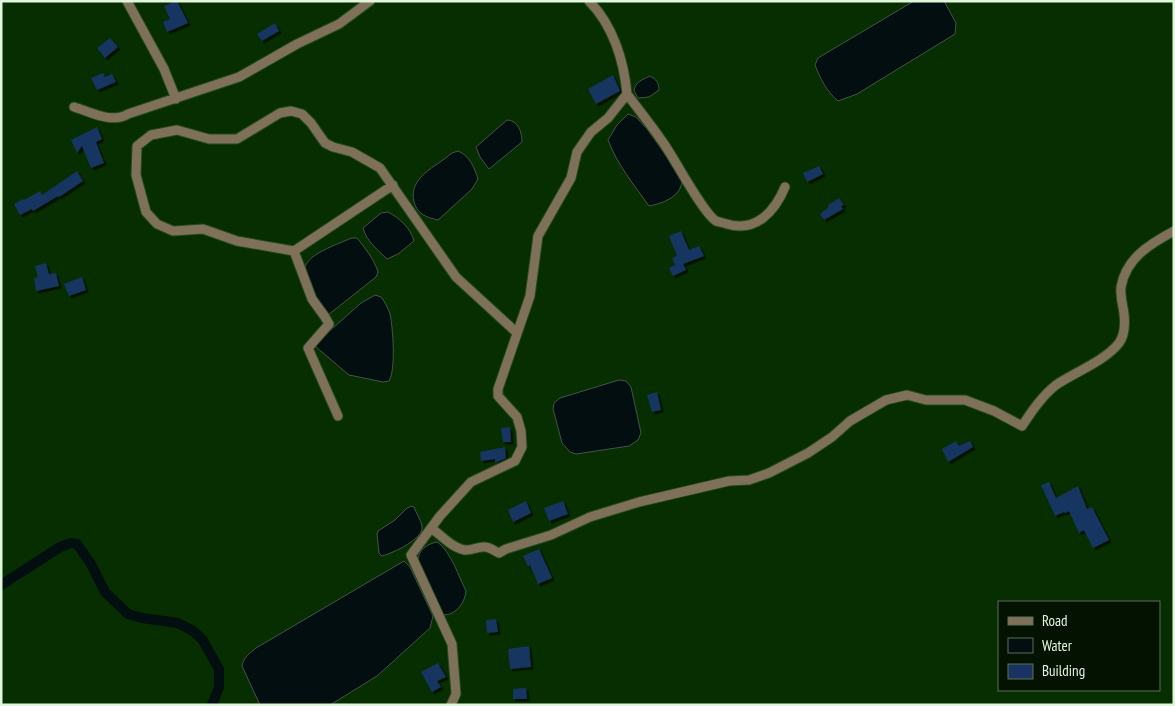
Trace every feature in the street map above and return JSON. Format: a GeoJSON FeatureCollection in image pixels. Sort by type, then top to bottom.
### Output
{"type":"FeatureCollection","features":[{"type":"Feature","properties":{"kind":"street"},"geometry":{"type":"LineString","coordinates":[[127,1],[164,69],[176,99]]}},
{"type":"Feature","properties":{"kind":"street"},"geometry":{"type":"LineString","coordinates":[[74,107],[114,119],[239,77],[297,44],[339,24],[370,1]]}},
{"type":"Feature","properties":{"kind":"street"},"geometry":{"type":"LineString","coordinates":[[590,1],[601,13],[610,28],[626,79],[627,94],[663,141],[706,210],[716,221],[734,226],[746,226],[767,216],[778,203],[785,187]]}},
{"type":"Feature","properties":{"kind":"street"},"geometry":{"type":"LineString","coordinates":[[450,705],[456,694],[452,644],[411,555],[431,528],[471,482],[515,460],[522,447],[521,431],[517,416],[498,396],[498,389],[516,332],[530,296],[538,236],[571,178],[577,152],[591,132],[608,118],[627,94]]}},
{"type":"Feature","properties":{"kind":"street"},"geometry":{"type":"LineString","coordinates":[[393,185],[294,251],[236,241],[203,229],[173,231],[157,224],[146,212],[136,174],[137,146],[151,135],[176,130],[208,139],[238,139],[280,113],[291,111],[302,114],[325,143],[352,152],[380,168],[393,185],[456,277],[516,332]]}},
{"type":"Feature","properties":{"kind":"street"},"geometry":{"type":"LineString","coordinates":[[431,528],[463,550],[472,550],[482,546],[491,548],[499,553],[551,535],[590,517],[639,502],[729,482],[749,480],[769,473],[808,453],[832,437],[850,421],[886,400],[907,395],[926,400],[965,400],[994,411],[1022,426],[1046,393],[1113,350],[1121,342],[1125,319],[1121,288],[1128,268],[1139,253],[1153,242],[1174,231]]}},
{"type":"Feature","properties":{"kind":"street"},"geometry":{"type":"LineString","coordinates":[[294,251],[312,299],[328,324],[308,348],[338,416]]}},
{"type":"Feature","properties":{"kind":"water"},"geometry":{"type":"Polygon","coordinates":[[[914,1],[944,1],[956,23],[955,34],[857,94],[838,101],[827,89],[819,75],[815,65],[818,58],[914,1]]]}},
{"type":"Feature","properties":{"kind":"water"},"geometry":{"type":"Polygon","coordinates":[[[650,76],[657,82],[659,90],[649,97],[638,98],[634,91],[636,85],[650,76]]]}},
{"type":"Feature","properties":{"kind":"water"},"geometry":{"type":"Polygon","coordinates":[[[628,114],[636,117],[647,129],[682,178],[679,190],[666,201],[649,206],[621,166],[608,140],[617,125],[628,114]]]}},
{"type":"Feature","properties":{"kind":"water"},"geometry":{"type":"Polygon","coordinates":[[[507,120],[517,124],[522,142],[489,169],[480,157],[476,147],[507,120]]]}},
{"type":"Feature","properties":{"kind":"water"},"geometry":{"type":"Polygon","coordinates":[[[458,151],[469,159],[478,179],[472,189],[438,220],[420,213],[414,202],[413,193],[419,179],[452,153],[458,151]]]}},
{"type":"Feature","properties":{"kind":"water"},"geometry":{"type":"Polygon","coordinates":[[[388,212],[404,224],[414,241],[398,254],[387,259],[370,241],[363,228],[381,213],[388,212]]]}},
{"type":"Feature","properties":{"kind":"water"},"geometry":{"type":"Polygon","coordinates":[[[352,238],[357,238],[372,258],[378,272],[376,277],[328,315],[312,289],[305,268],[310,259],[315,255],[352,238]]]}},
{"type":"Feature","properties":{"kind":"water"},"geometry":{"type":"Polygon","coordinates":[[[375,295],[381,297],[386,305],[390,314],[392,329],[393,368],[389,381],[383,382],[349,375],[316,347],[315,344],[361,303],[375,295]]]}},
{"type":"Feature","properties":{"kind":"water"},"geometry":{"type":"Polygon","coordinates":[[[619,380],[626,381],[631,387],[641,433],[638,440],[629,446],[576,454],[570,452],[562,443],[553,409],[554,403],[560,398],[619,380]]]}},
{"type":"Feature","properties":{"kind":"water"},"geometry":{"type":"Polygon","coordinates":[[[411,506],[414,507],[421,521],[421,531],[407,545],[382,556],[379,553],[378,531],[411,506]]]}},
{"type":"Feature","properties":{"kind":"water"},"geometry":{"type":"Polygon","coordinates":[[[437,542],[450,557],[466,591],[460,607],[445,615],[441,611],[418,561],[418,557],[424,548],[437,542]]]}},
{"type":"Feature","properties":{"kind":"water"},"geometry":{"type":"Polygon","coordinates":[[[404,561],[410,567],[433,616],[430,628],[377,676],[330,705],[260,705],[242,666],[249,654],[256,648],[404,561]]]}},
{"type":"Feature","properties":{"kind":"building"},"geometry":{"type":"Polygon","coordinates":[[[177,1],[188,23],[167,32],[163,22],[170,19],[164,6],[177,1]]]}},
{"type":"Feature","properties":{"kind":"building"},"geometry":{"type":"Polygon","coordinates":[[[275,23],[279,31],[262,41],[257,34],[275,23]]]}},
{"type":"Feature","properties":{"kind":"building"},"geometry":{"type":"Polygon","coordinates":[[[110,38],[118,47],[105,58],[97,48],[110,38]]]}},
{"type":"Feature","properties":{"kind":"building"},"geometry":{"type":"Polygon","coordinates":[[[103,73],[105,77],[112,74],[116,82],[97,90],[91,78],[103,73]]]}},
{"type":"Feature","properties":{"kind":"building"},"geometry":{"type":"Polygon","coordinates":[[[613,75],[620,91],[596,104],[588,89],[613,75]]]}},
{"type":"Feature","properties":{"kind":"building"},"geometry":{"type":"Polygon","coordinates":[[[97,127],[102,139],[96,142],[104,163],[91,168],[82,146],[77,153],[71,140],[97,127]]]}},
{"type":"Feature","properties":{"kind":"building"},"geometry":{"type":"Polygon","coordinates":[[[819,166],[823,174],[807,182],[803,173],[819,166]]]}},
{"type":"Feature","properties":{"kind":"building"},"geometry":{"type":"Polygon","coordinates":[[[77,171],[83,181],[59,197],[33,211],[32,209],[20,215],[14,204],[40,191],[42,195],[77,171]]]}},
{"type":"Feature","properties":{"kind":"building"},"geometry":{"type":"Polygon","coordinates":[[[839,198],[844,205],[841,206],[843,209],[824,220],[820,214],[829,207],[828,205],[839,198]]]}},
{"type":"Feature","properties":{"kind":"building"},"geometry":{"type":"Polygon","coordinates":[[[681,231],[689,250],[699,246],[704,256],[683,264],[686,270],[673,276],[669,268],[675,265],[672,258],[677,256],[669,236],[681,231]]]}},
{"type":"Feature","properties":{"kind":"building"},"geometry":{"type":"Polygon","coordinates":[[[46,263],[49,274],[56,273],[59,286],[36,291],[34,278],[38,277],[35,266],[46,263]]]}},
{"type":"Feature","properties":{"kind":"building"},"geometry":{"type":"Polygon","coordinates":[[[82,277],[86,290],[69,296],[64,284],[82,277]]]}},
{"type":"Feature","properties":{"kind":"building"},"geometry":{"type":"Polygon","coordinates":[[[657,392],[661,410],[652,412],[647,395],[657,392]]]}},
{"type":"Feature","properties":{"kind":"building"},"geometry":{"type":"Polygon","coordinates":[[[510,427],[511,442],[503,442],[501,428],[510,427]]]}},
{"type":"Feature","properties":{"kind":"building"},"geometry":{"type":"Polygon","coordinates":[[[956,441],[959,446],[970,441],[973,447],[948,462],[942,449],[956,441]]]}},
{"type":"Feature","properties":{"kind":"building"},"geometry":{"type":"Polygon","coordinates":[[[505,447],[506,458],[495,463],[495,459],[481,461],[480,452],[505,447]]]}},
{"type":"Feature","properties":{"kind":"building"},"geometry":{"type":"Polygon","coordinates":[[[1049,482],[1056,498],[1078,486],[1087,509],[1092,507],[1109,540],[1093,548],[1084,530],[1079,533],[1069,511],[1055,516],[1041,485],[1049,482]]]}},
{"type":"Feature","properties":{"kind":"building"},"geometry":{"type":"Polygon","coordinates":[[[526,501],[531,513],[513,522],[508,510],[526,501]]]}},
{"type":"Feature","properties":{"kind":"building"},"geometry":{"type":"Polygon","coordinates":[[[563,501],[568,514],[549,521],[544,508],[563,501]]]}},
{"type":"Feature","properties":{"kind":"building"},"geometry":{"type":"Polygon","coordinates":[[[539,549],[552,578],[538,584],[530,565],[528,566],[523,556],[539,549]]]}},
{"type":"Feature","properties":{"kind":"building"},"geometry":{"type":"Polygon","coordinates":[[[496,619],[498,632],[487,633],[486,620],[496,619]]]}},
{"type":"Feature","properties":{"kind":"building"},"geometry":{"type":"Polygon","coordinates":[[[529,646],[531,667],[510,669],[508,649],[529,646]]]}},
{"type":"Feature","properties":{"kind":"building"},"geometry":{"type":"Polygon","coordinates":[[[438,663],[446,677],[437,681],[441,687],[432,692],[421,672],[438,663]]]}},
{"type":"Feature","properties":{"kind":"building"},"geometry":{"type":"Polygon","coordinates":[[[526,688],[527,699],[513,699],[513,689],[526,688]]]}},
{"type":"Feature","properties":{"kind":"waterway"},"geometry":{"type":"LineString","coordinates":[[1,585],[60,547],[71,543],[77,544],[91,564],[105,592],[128,614],[178,623],[193,631],[202,639],[219,669],[219,687],[212,705]]}}]}
